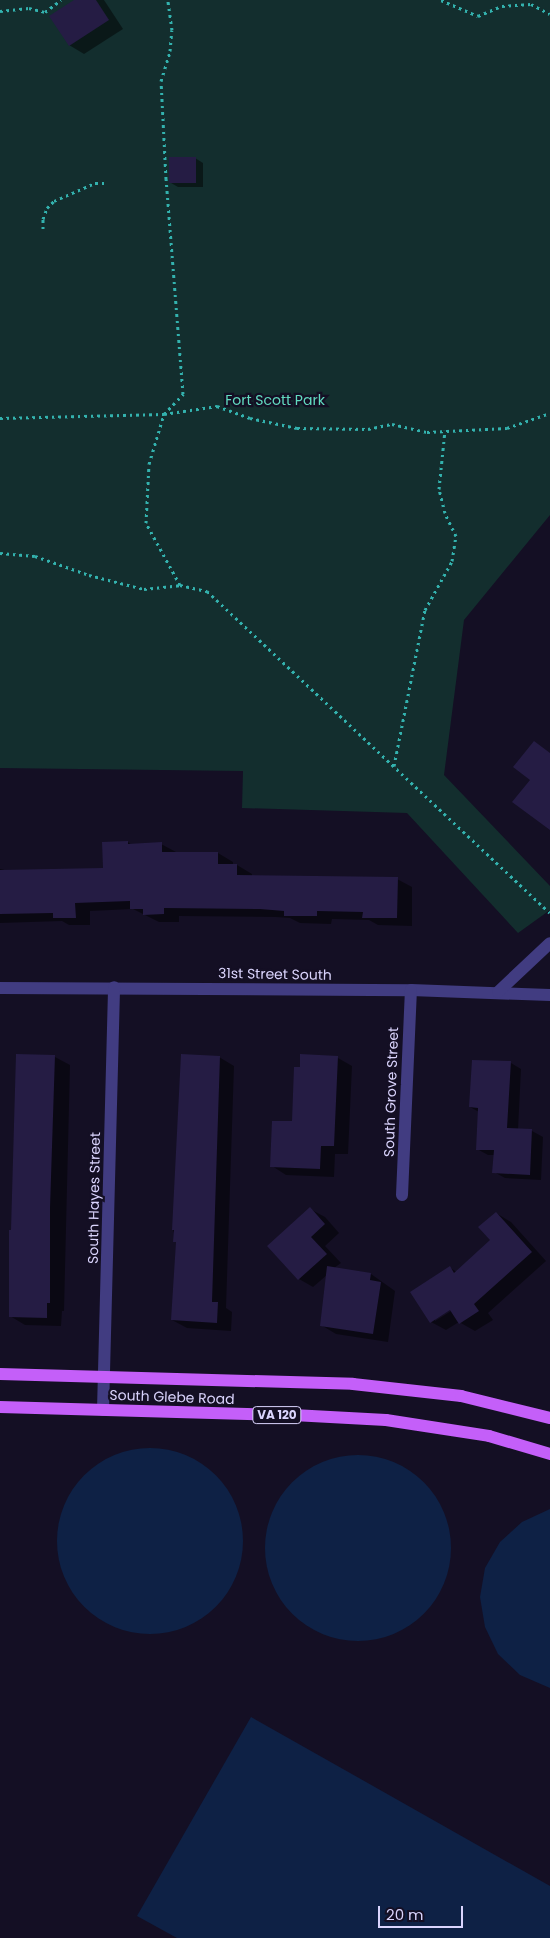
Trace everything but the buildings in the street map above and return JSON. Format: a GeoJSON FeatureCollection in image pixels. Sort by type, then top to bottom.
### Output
{"type":"FeatureCollection","features":[{"type":"Feature","properties":{"kind":"main road","name":"South Glebe Road"},"geometry":{"type":"LineString","coordinates":[[0,1374],[353,1384],[461,1396],[550,1418]]}},
{"type":"Feature","properties":{"kind":"main road","name":"South Glebe Road"},"geometry":{"type":"LineString","coordinates":[[0,1407],[293,1415],[386,1420],[489,1436],[550,1454]]}},
{"type":"Feature","properties":{"kind":"street"},"geometry":{"type":"LineString","coordinates":[[498,992],[550,943]]}},
{"type":"Feature","properties":{"kind":"street","name":"31st Street South"},"geometry":{"type":"LineString","coordinates":[[0,988],[114,987],[411,990],[550,994]]}},
{"type":"Feature","properties":{"kind":"street","name":"South Hayes Street"},"geometry":{"type":"LineString","coordinates":[[103,1410],[114,987]]}},
{"type":"Feature","properties":{"kind":"street","name":"South Grove Street"},"geometry":{"type":"LineString","coordinates":[[402,1194],[411,990]]}},
{"type":"Feature","properties":{"kind":"path"},"geometry":{"type":"LineString","coordinates":[[0,11],[29,8],[45,12],[61,0]]}},
{"type":"Feature","properties":{"kind":"path"},"geometry":{"type":"LineString","coordinates":[[168,0],[172,30],[170,51],[161,81],[166,180],[183,394],[164,414],[148,464],[146,523],[180,585]]}},
{"type":"Feature","properties":{"kind":"path"},"geometry":{"type":"LineString","coordinates":[[441,0],[478,16],[502,6],[531,4],[550,14]]}},
{"type":"Feature","properties":{"kind":"path"},"geometry":{"type":"LineString","coordinates":[[43,229],[45,213],[54,201],[95,183],[106,183]]}},
{"type":"Feature","properties":{"kind":"path"},"geometry":{"type":"LineString","coordinates":[[0,418],[164,414],[217,406],[250,418],[297,428],[368,429],[392,424],[427,432],[507,428],[550,413]]}},
{"type":"Feature","properties":{"kind":"path"},"geometry":{"type":"LineString","coordinates":[[394,767],[425,610],[452,561],[456,536],[445,513],[439,489],[445,430]]}},
{"type":"Feature","properties":{"kind":"path"},"geometry":{"type":"LineString","coordinates":[[0,553],[35,556],[89,575],[144,589],[180,585],[207,591],[550,914]]}},
{"type":"Feature","properties":{"kind":"green space","name":"Fort Scott Park"},"geometry":{"type":"Polygon","coordinates":[[[0,0],[550,0],[550,515],[464,620],[444,775],[550,886],[550,910],[518,933],[407,813],[242,808],[243,771],[0,768],[0,0]]]}},
{"type":"Feature","properties":{"kind":"water"},"geometry":{"type":"Polygon","coordinates":[[[150,1448],[168,1450],[185,1455],[194,1459],[216,1475],[232,1497],[236,1506],[241,1523],[243,1541],[241,1559],[236,1576],[232,1585],[216,1607],[194,1623],[185,1627],[168,1632],[150,1634],[132,1632],[115,1627],[106,1623],[84,1607],[68,1585],[64,1576],[59,1559],[57,1541],[59,1523],[64,1506],[68,1497],[84,1475],[106,1459],[115,1455],[132,1450],[150,1448]]]}},
{"type":"Feature","properties":{"kind":"water"},"geometry":{"type":"Polygon","coordinates":[[[358,1455],[385,1459],[402,1466],[417,1476],[430,1489],[440,1504],[447,1521],[451,1548],[447,1575],[440,1592],[430,1607],[417,1620],[402,1630],[385,1637],[358,1641],[331,1637],[314,1630],[299,1620],[286,1607],[276,1592],[269,1575],[265,1548],[269,1521],[276,1504],[286,1489],[299,1476],[314,1466],[331,1459],[358,1455]]]}},
{"type":"Feature","properties":{"kind":"water"},"geometry":{"type":"Polygon","coordinates":[[[550,1509],[550,1688],[520,1675],[498,1654],[485,1627],[480,1597],[485,1568],[500,1542],[522,1522],[550,1509]]]}},
{"type":"Feature","properties":{"kind":"water"},"geometry":{"type":"Polygon","coordinates":[[[251,1717],[550,1886],[550,1938],[177,1938],[137,1916],[251,1717]]]}}]}
